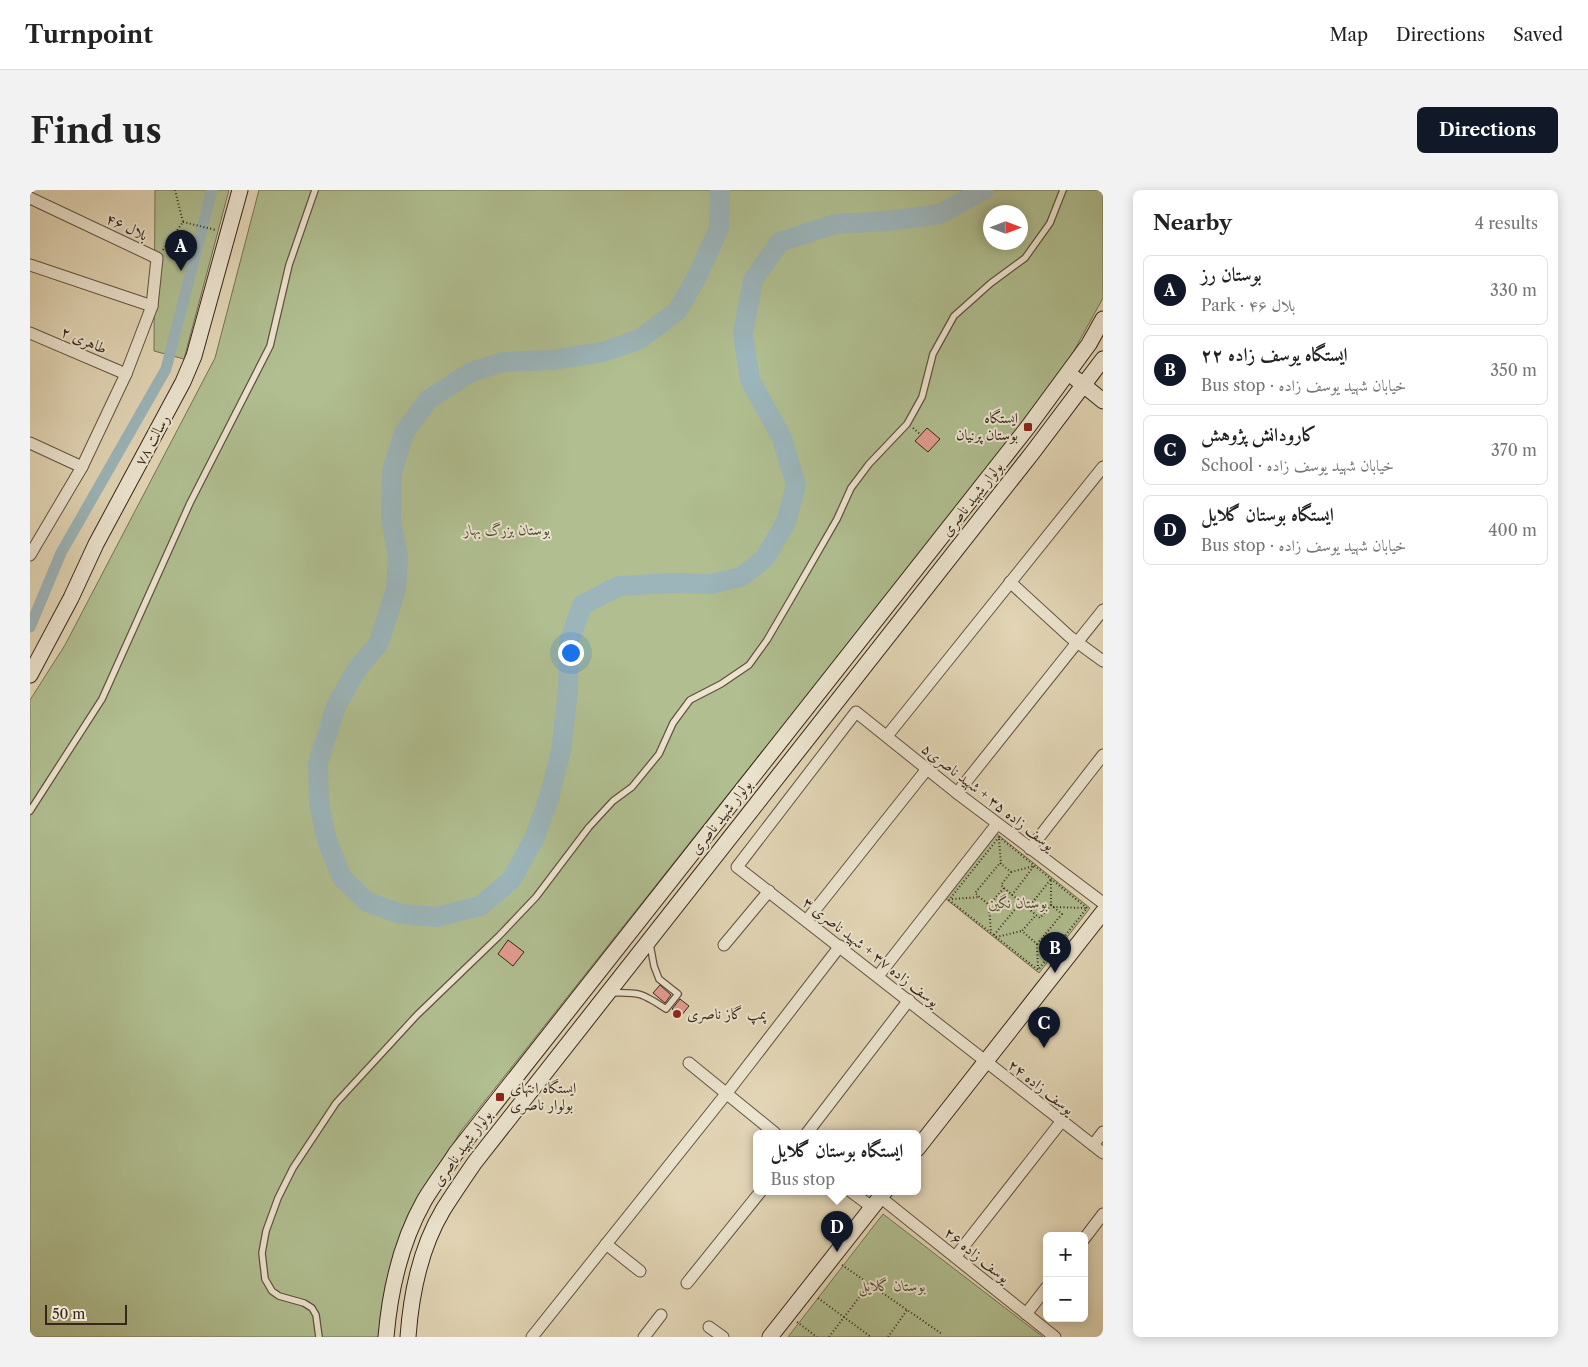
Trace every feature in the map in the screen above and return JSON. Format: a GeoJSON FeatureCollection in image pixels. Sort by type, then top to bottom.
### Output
{"type":"FeatureCollection","features":[{"type":"Feature","properties":{"kind":"main road","name":"رسالت ۷۸"},"geometry":{"type":"LineString","coordinates":[[30,675],[71,598],[96,544],[183,382],[196,346],[240,190]]}},
{"type":"Feature","properties":{"kind":"main road","name":"بولوار شهید ناصری"},"geometry":{"type":"LineString","coordinates":[[386,1337],[388,1309],[406,1240],[424,1202],[456,1153],[1028,427],[1090,344],[1103,319]]}},
{"type":"Feature","properties":{"kind":"main road","name":"بولوار شهید ناصری"},"geometry":{"type":"LineString","coordinates":[[408,1337],[410,1310],[416,1279],[427,1246],[442,1212],[475,1162],[734,834],[1084,386],[1103,359]]}},
{"type":"Feature","properties":{"kind":"main road"},"geometry":{"type":"LineString","coordinates":[[1069,374],[1103,401]]}},
{"type":"Feature","properties":{"kind":"main road"},"geometry":{"type":"LineString","coordinates":[[717,821],[734,834]]}},
{"type":"Feature","properties":{"kind":"main road"},"geometry":{"type":"LineString","coordinates":[[921,1144],[985,1062],[1098,910]]}},
{"type":"Feature","properties":{"kind":"main road"},"geometry":{"type":"LineString","coordinates":[[770,1337],[879,1198]]}},
{"type":"Feature","properties":{"kind":"street","name":"بلال ۴۶"},"geometry":{"type":"LineString","coordinates":[[32,196],[156,258]]}},
{"type":"Feature","properties":{"kind":"street"},"geometry":{"type":"LineString","coordinates":[[30,555],[34,538],[82,466],[126,374],[152,306],[156,258]]}},
{"type":"Feature","properties":{"kind":"street"},"geometry":{"type":"LineString","coordinates":[[30,265],[152,306]]}},
{"type":"Feature","properties":{"kind":"street","name":"طاهری ۲"},"geometry":{"type":"LineString","coordinates":[[30,333],[126,374]]}},
{"type":"Feature","properties":{"kind":"street"},"geometry":{"type":"LineString","coordinates":[[30,443],[82,466]]}},
{"type":"Feature","properties":{"kind":"street"},"geometry":{"type":"LineString","coordinates":[[887,736],[1103,467]]}},
{"type":"Feature","properties":{"kind":"street"},"geometry":{"type":"LineString","coordinates":[[1010,582],[1077,642],[1103,661]]}},
{"type":"Feature","properties":{"kind":"street"},"geometry":{"type":"LineString","coordinates":[[957,794],[1103,610]]}},
{"type":"Feature","properties":{"kind":"street","name":"یوسف زاده ۳۵ + شهید ناصری۵"},"geometry":{"type":"LineString","coordinates":[[738,867],[856,712],[957,794],[1030,849],[1098,910]]}},
{"type":"Feature","properties":{"kind":"street"},"geometry":{"type":"LineString","coordinates":[[1030,849],[1103,755]]}},
{"type":"Feature","properties":{"kind":"street"},"geometry":{"type":"LineString","coordinates":[[808,920],[927,768]]}},
{"type":"Feature","properties":{"kind":"street"},"geometry":{"type":"LineString","coordinates":[[878,976],[997,824]]}},
{"type":"Feature","properties":{"kind":"street","name":"یوسف زاده ۳۷ + شهید ناصری ۳"},"geometry":{"type":"LineString","coordinates":[[738,867],[808,920],[985,1062]]}},
{"type":"Feature","properties":{"kind":"street"},"geometry":{"type":"LineString","coordinates":[[724,946],[769,891]]}},
{"type":"Feature","properties":{"kind":"street"},"geometry":{"type":"LineString","coordinates":[[532,1337],[726,1094],[840,946]]}},
{"type":"Feature","properties":{"kind":"street"},"geometry":{"type":"LineString","coordinates":[[809,1130],[909,1000]]}},
{"type":"Feature","properties":{"kind":"street","name":"یوسف زاده ۲۴"},"geometry":{"type":"LineString","coordinates":[[985,1062],[1103,1153]]}},
{"type":"Feature","properties":{"kind":"street"},"geometry":{"type":"LineString","coordinates":[[689,1064],[771,1130]]}},
{"type":"Feature","properties":{"kind":"street"},"geometry":{"type":"LineString","coordinates":[[956,1256],[1061,1122]]}},
{"type":"Feature","properties":{"kind":"street"},"geometry":{"type":"LineString","coordinates":[[1093,1145],[1103,1132]]}},
{"type":"Feature","properties":{"kind":"street"},"geometry":{"type":"LineString","coordinates":[[687,1283],[758,1195]]}},
{"type":"Feature","properties":{"kind":"street","name":"یوسف زاده ۲۶"},"geometry":{"type":"LineString","coordinates":[[867,1195],[879,1198],[956,1256],[1055,1337]]}},
{"type":"Feature","properties":{"kind":"street"},"geometry":{"type":"LineString","coordinates":[[1088,1234],[1103,1214]]}},
{"type":"Feature","properties":{"kind":"street"},"geometry":{"type":"LineString","coordinates":[[606,1244],[640,1271]]}},
{"type":"Feature","properties":{"kind":"street"},"geometry":{"type":"LineString","coordinates":[[1026,1314],[1043,1292]]}},
{"type":"Feature","properties":{"kind":"street"},"geometry":{"type":"LineString","coordinates":[[644,1337],[661,1315]]}},
{"type":"Feature","properties":{"kind":"street"},"geometry":{"type":"LineString","coordinates":[[709,1327],[722,1337]]}},
{"type":"Feature","properties":{"kind":"lane"},"geometry":{"type":"LineString","coordinates":[[30,811],[102,699],[190,503],[270,346],[290,265],[315,190]]}},
{"type":"Feature","properties":{"kind":"lane"},"geometry":{"type":"LineString","coordinates":[[319,1337],[316,1314],[312,1308],[304,1303],[279,1296],[272,1291],[265,1279],[262,1253],[266,1231],[278,1198],[293,1168],[336,1103],[417,1016],[536,898],[589,827],[613,801],[632,787],[658,754],[673,723],[690,700],[721,684],[749,665],[767,640],[791,600],[837,519],[851,488],[869,464],[907,424],[922,397],[933,354],[954,316],[991,283],[1025,258],[1050,223],[1063,190]]}},
{"type":"Feature","properties":{"kind":"lane"},"geometry":{"type":"LineString","coordinates":[[608,993],[628,992],[644,994],[666,1009],[672,1002],[678,994],[659,979],[654,966],[650,941]]}},
{"type":"Feature","properties":{"kind":"path"},"geometry":{"type":"LineString","coordinates":[[175,190],[183,222]]}},
{"type":"Feature","properties":{"kind":"path"},"geometry":{"type":"LineString","coordinates":[[183,222],[217,231]]}},
{"type":"Feature","properties":{"kind":"path"},"geometry":{"type":"LineString","coordinates":[[156,258],[183,222]]}},
{"type":"Feature","properties":{"kind":"path"},"geometry":{"type":"LineString","coordinates":[[997,824],[1002,865],[1010,872]]}},
{"type":"Feature","properties":{"kind":"path"},"geometry":{"type":"LineString","coordinates":[[999,837],[1051,879],[1098,910]]}},
{"type":"Feature","properties":{"kind":"path"},"geometry":{"type":"LineString","coordinates":[[949,900],[999,837]]}},
{"type":"Feature","properties":{"kind":"path"},"geometry":{"type":"LineString","coordinates":[[994,935],[989,905],[975,893],[1000,864],[1002,865]]}},
{"type":"Feature","properties":{"kind":"path"},"geometry":{"type":"LineString","coordinates":[[1034,866],[1010,872],[1001,885],[1040,918],[1052,906],[1051,879]]}},
{"type":"Feature","properties":{"kind":"path"},"geometry":{"type":"LineString","coordinates":[[1012,894],[1034,866]]}},
{"type":"Feature","properties":{"kind":"path"},"geometry":{"type":"LineString","coordinates":[[1028,908],[1051,879]]}},
{"type":"Feature","properties":{"kind":"path"},"geometry":{"type":"LineString","coordinates":[[989,905],[1004,888]]}},
{"type":"Feature","properties":{"kind":"path"},"geometry":{"type":"LineString","coordinates":[[949,900],[980,897]]}},
{"type":"Feature","properties":{"kind":"path"},"geometry":{"type":"LineString","coordinates":[[949,900],[1038,970]]}},
{"type":"Feature","properties":{"kind":"path"},"geometry":{"type":"LineString","coordinates":[[994,935],[1021,902]]}},
{"type":"Feature","properties":{"kind":"path"},"geometry":{"type":"LineString","coordinates":[[1052,906],[1098,910]]}},
{"type":"Feature","properties":{"kind":"path"},"geometry":{"type":"LineString","coordinates":[[1038,970],[1037,944],[1062,914],[1052,906]]}},
{"type":"Feature","properties":{"kind":"path"},"geometry":{"type":"LineString","coordinates":[[1038,970],[1098,910]]}},
{"type":"Feature","properties":{"kind":"path"},"geometry":{"type":"LineString","coordinates":[[994,935],[1022,931],[1036,915]]}},
{"type":"Feature","properties":{"kind":"path"},"geometry":{"type":"LineString","coordinates":[[1022,931],[1037,944]]}},
{"type":"Feature","properties":{"kind":"path"},"geometry":{"type":"LineString","coordinates":[[832,1258],[942,1334]]}},
{"type":"Feature","properties":{"kind":"path"},"geometry":{"type":"LineString","coordinates":[[828,1337],[870,1284]]}},
{"type":"Feature","properties":{"kind":"path"},"geometry":{"type":"LineString","coordinates":[[817,1297],[871,1337]]}},
{"type":"Feature","properties":{"kind":"path"},"geometry":{"type":"LineString","coordinates":[[888,1337],[907,1310]]}},
{"type":"Feature","properties":{"kind":"path"},"geometry":{"type":"LineString","coordinates":[[787,1316],[817,1337]]}},
{"type":"Feature","properties":{"kind":"green space"},"geometry":{"type":"Polygon","coordinates":[[[155,190],[229,190],[184,359],[154,351],[155,190]]]}},
{"type":"Feature","properties":{"kind":"green space","name":"بوستان بزرگ بهار"},"geometry":{"type":"Polygon","coordinates":[[[259,190],[1103,190],[1103,298],[1060,376],[461,1131],[418,1203],[382,1337],[30,1337],[30,700],[65,645],[215,358],[259,190]]]}},
{"type":"Feature","properties":{"kind":"green space","name":"بوستان نگین"},"geometry":{"type":"Polygon","coordinates":[[[997,834],[1090,908],[1039,973],[946,899],[997,834]]]}},
{"type":"Feature","properties":{"kind":"green space","name":"بوستان گلایل"},"geometry":{"type":"Polygon","coordinates":[[[883,1214],[1043,1337],[788,1337],[883,1214]]]}},
{"type":"Feature","properties":{"kind":"building"},"geometry":{"type":"Polygon","coordinates":[[[927,428],[940,439],[928,452],[915,441],[927,428]]]}},
{"type":"Feature","properties":{"kind":"building"},"geometry":{"type":"Polygon","coordinates":[[[508,940],[524,952],[513,966],[498,954],[508,940]]]}},
{"type":"Feature","properties":{"kind":"building"},"geometry":{"type":"Polygon","coordinates":[[[660,985],[671,995],[665,1003],[653,993],[660,985]]]}},
{"type":"Feature","properties":{"kind":"building"},"geometry":{"type":"Polygon","coordinates":[[[680,999],[689,1006],[681,1016],[672,1009],[680,999]]]}},
{"type":"Feature","properties":{"kind":"waterway"},"geometry":{"type":"LineString","coordinates":[[30,627],[61,553],[166,369],[212,190]]}},
{"type":"Feature","properties":{"kind":"waterway"},"geometry":{"type":"LineString","coordinates":[[720,190],[719,228],[697,277],[677,311],[640,339],[603,352],[552,360],[503,362],[471,372],[428,400],[404,433],[392,472],[391,520],[398,556],[396,589],[379,643],[357,669],[336,706],[318,763],[319,804],[327,840],[342,878],[367,902],[401,914],[437,917],[480,906],[511,880],[534,839],[549,798],[561,751],[568,691],[569,642],[582,605],[619,586],[671,583],[711,584],[741,577],[765,558],[786,522],[796,485],[782,438],[750,380],[743,334],[753,280],[780,242],[835,224],[888,221],[940,214],[984,190]]}},
{"type":"Feature","properties":{"kind":"place","name":"بوستان رز"},"geometry":{"type":"Point","coordinates":[181,271]}},
{"type":"Feature","properties":{"kind":"place","name":"ایستگاه بوستان پرنیان"},"geometry":{"type":"Point","coordinates":[1028,427]}},
{"type":"Feature","properties":{"kind":"place","name":"ایستگاه یوسف زاده ۲۲"},"geometry":{"type":"Point","coordinates":[1055,973]}},
{"type":"Feature","properties":{"kind":"place","name":"پمپ گاز ناصری"},"geometry":{"type":"Point","coordinates":[677,1014]}},
{"type":"Feature","properties":{"kind":"place","name":"کارودانش پژوهش"},"geometry":{"type":"Point","coordinates":[1044,1048]}},
{"type":"Feature","properties":{"kind":"place","name":"ایستگاه انتهای بولوار ناصری"},"geometry":{"type":"Point","coordinates":[500,1097]}},
{"type":"Feature","properties":{"kind":"place","name":"ایستگاه بوستان گلایل"},"geometry":{"type":"Point","coordinates":[837,1252]}}]}
